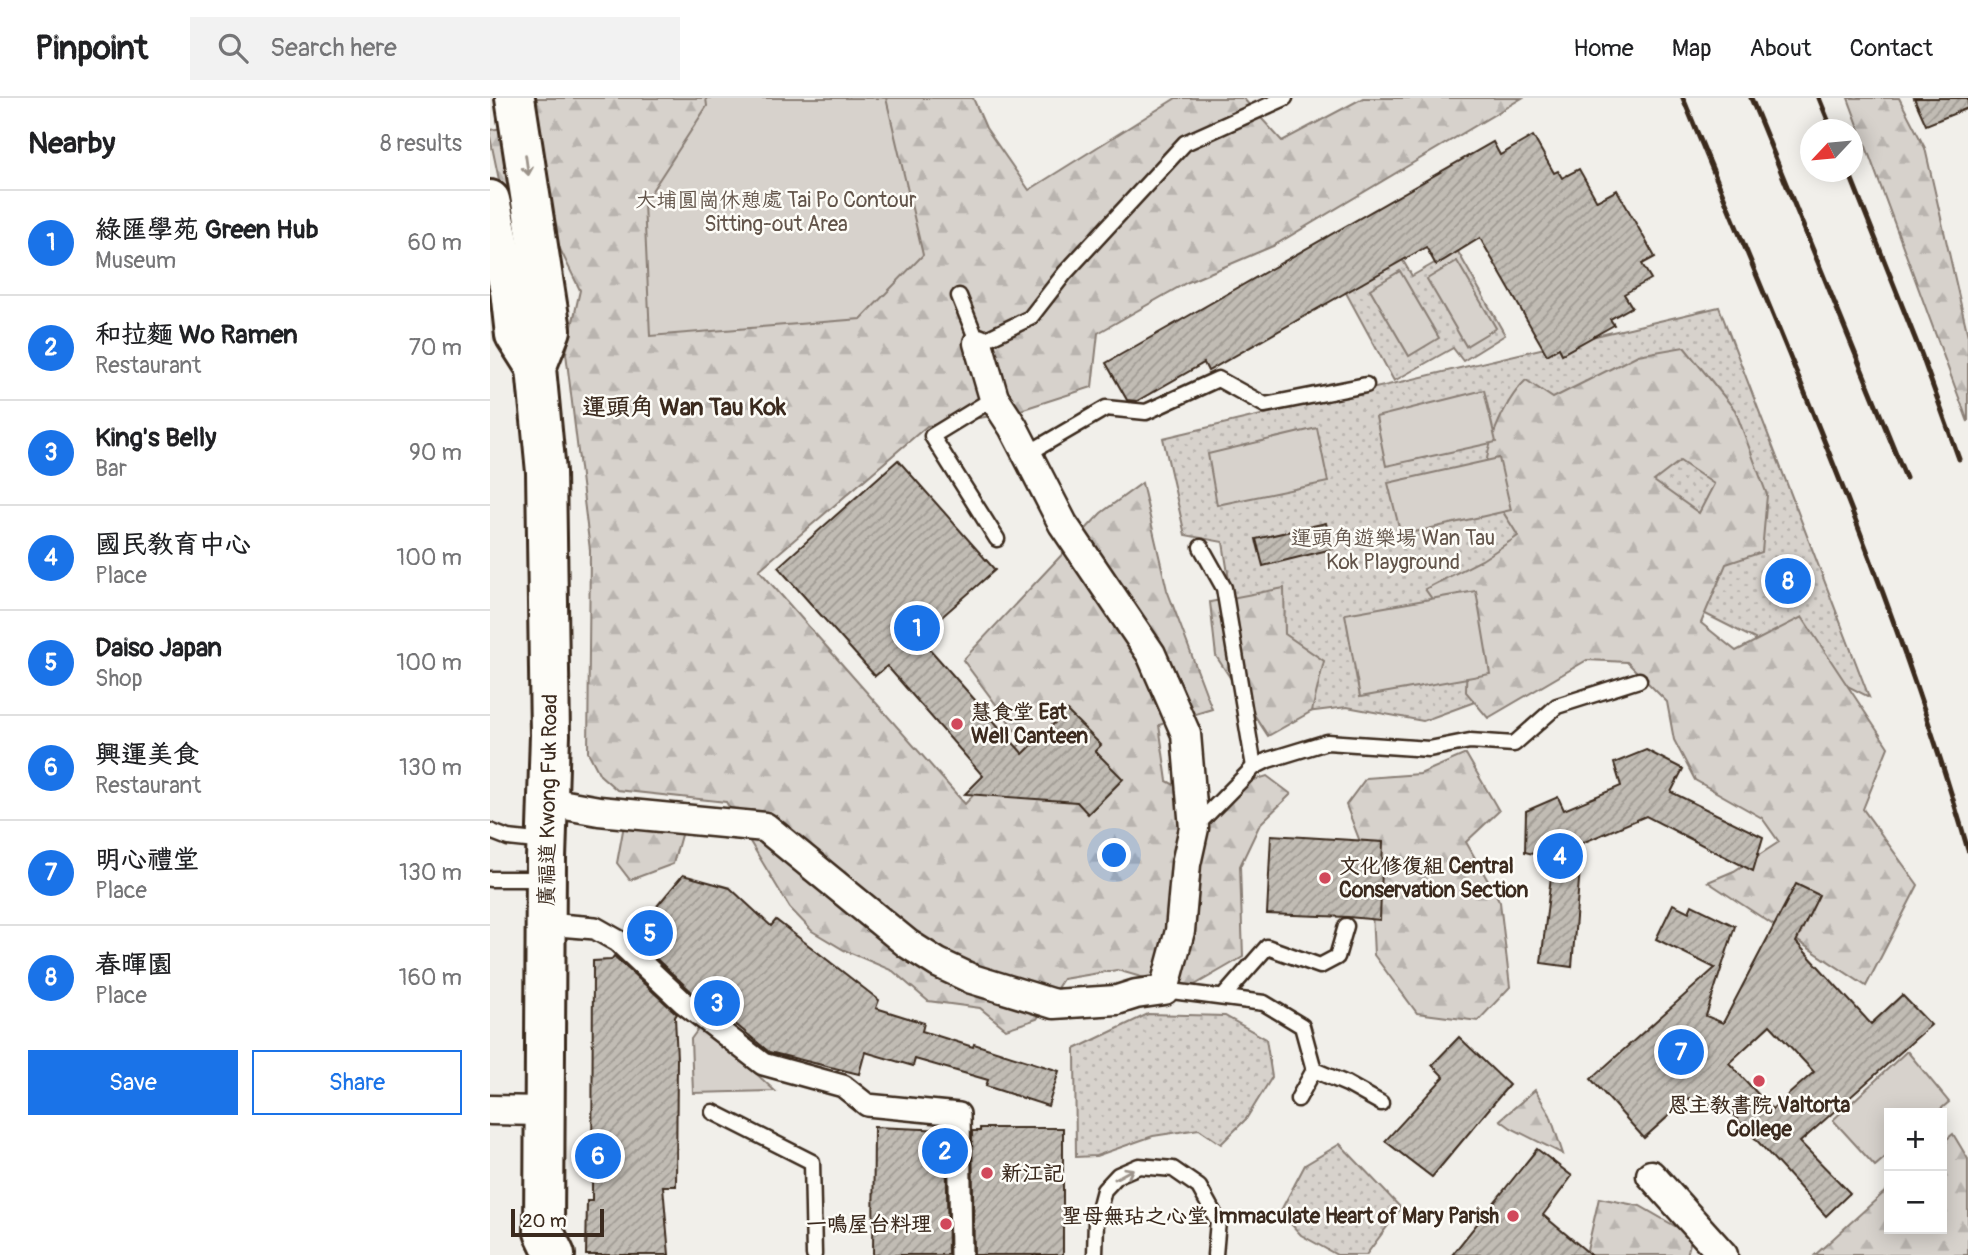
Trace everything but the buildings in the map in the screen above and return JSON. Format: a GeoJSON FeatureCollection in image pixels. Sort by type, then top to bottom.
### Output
{"type":"FeatureCollection","features":[{"type":"Feature","properties":{"kind":"main road","name":"廣福道 Kwong Fuk Road"},"geometry":{"type":"LineString","coordinates":[[515,98],[551,330],[536,368],[546,486],[550,734],[542,1247]]}},
{"type":"Feature","properties":{"kind":"main road","name":"廣福道 Kwong Fuk Road"},"geometry":{"type":"LineString","coordinates":[[490,200],[510,290],[515,335],[536,368]]}},
{"type":"Feature","properties":{"kind":"street"},"geometry":{"type":"LineString","coordinates":[[549,802],[599,811],[765,827],[908,944],[938,963],[972,979],[1054,1004],[1117,1000],[1164,990],[1180,931],[1186,864],[1194,828],[1185,734],[1151,654],[1062,524],[1027,454],[994,398],[978,343]]}},
{"type":"Feature","properties":{"kind":"street"},"geometry":{"type":"LineString","coordinates":[[546,924],[595,928],[618,941],[684,1003],[763,1064],[843,1086],[867,1105],[959,1114],[961,1255]]}},
{"type":"Feature","properties":{"kind":"street"},"geometry":{"type":"LineString","coordinates":[[490,1110],[544,1111]]}},
{"type":"Feature","properties":{"kind":"street"},"geometry":{"type":"LineString","coordinates":[[1651,1175],[1723,1255]]}},
{"type":"Feature","properties":{"kind":"lane"},"geometry":{"type":"LineString","coordinates":[[959,296],[978,343],[1030,318],[1065,273],[1185,143],[1284,98]]}},
{"type":"Feature","properties":{"kind":"lane"},"geometry":{"type":"LineString","coordinates":[[1027,454],[1106,408],[1146,412],[1218,379],[1265,405],[1366,385]]}},
{"type":"Feature","properties":{"kind":"lane"},"geometry":{"type":"LineString","coordinates":[[994,398],[932,436],[997,539]]}},
{"type":"Feature","properties":{"kind":"lane"},"geometry":{"type":"LineString","coordinates":[[1201,547],[1224,587],[1254,767]]}},
{"type":"Feature","properties":{"kind":"lane"},"geometry":{"type":"LineString","coordinates":[[1194,828],[1254,767],[1268,760],[1327,742],[1429,749],[1470,741],[1514,744],[1557,706],[1639,680]]}},
{"type":"Feature","properties":{"kind":"lane"},"geometry":{"type":"LineString","coordinates":[[490,831],[508,838],[547,861]]}},
{"type":"Feature","properties":{"kind":"lane"},"geometry":{"type":"LineString","coordinates":[[490,879],[547,861]]}},
{"type":"Feature","properties":{"kind":"lane"},"geometry":{"type":"LineString","coordinates":[[1224,996],[1267,947],[1320,966],[1330,963],[1338,957],[1346,926]]}},
{"type":"Feature","properties":{"kind":"lane"},"geometry":{"type":"LineString","coordinates":[[1164,990],[1264,1003],[1302,1026],[1314,1070],[1298,1099]]}},
{"type":"Feature","properties":{"kind":"lane"},"geometry":{"type":"LineString","coordinates":[[1314,1070],[1348,1084],[1381,1103]]}},
{"type":"Feature","properties":{"kind":"lane"},"geometry":{"type":"LineString","coordinates":[[713,1112],[812,1162],[814,1255]]}},
{"type":"Feature","properties":{"kind":"lane"},"geometry":{"type":"LineString","coordinates":[[1095,1255],[1096,1220],[1104,1190],[1118,1175],[1139,1166],[1173,1169],[1199,1187],[1218,1222],[1215,1255]]}},
{"type":"Feature","properties":{"kind":"green space"},"geometry":{"type":"Polygon","coordinates":[[[533,98],[973,98],[986,128],[1029,190],[1176,98],[1243,98],[1282,141],[1363,98],[1522,98],[1273,246],[1186,283],[1098,333],[1092,387],[1011,413],[927,426],[759,570],[965,804],[1023,741],[963,660],[1101,513],[1142,483],[1167,590],[1212,709],[1159,725],[1167,781],[1195,796],[1203,838],[1225,789],[1267,776],[1291,794],[1260,824],[1240,866],[1243,957],[1186,990],[1117,970],[1063,979],[1037,1019],[1006,1029],[980,1008],[928,1001],[893,971],[844,950],[812,931],[790,908],[726,802],[617,790],[600,775],[588,752],[590,550],[566,353],[580,290],[559,247],[545,194],[533,98]]]}},
{"type":"Feature","properties":{"kind":"green space","name":"大埔圓崗休憩處 Tai Po Contour Sitting-out Area"},"geometry":{"type":"Polygon","coordinates":[[[706,98],[886,98],[923,255],[861,319],[650,336],[644,203],[707,106],[706,98]]]}},
{"type":"Feature","properties":{"kind":"green space"},"geometry":{"type":"Polygon","coordinates":[[[1848,98],[1899,98],[1925,148],[1968,336],[1968,422],[1863,138],[1863,119],[1856,119],[1848,98]]]}},
{"type":"Feature","properties":{"kind":"green space"},"geometry":{"type":"Polygon","coordinates":[[[508,127],[533,286],[507,218],[490,137],[490,130],[508,127]]]}},
{"type":"Feature","properties":{"kind":"green space"},"geometry":{"type":"Polygon","coordinates":[[[1457,250],[1505,335],[1463,361],[1453,348],[1394,381],[1345,291],[1402,259],[1412,276],[1457,250]]]}},
{"type":"Feature","properties":{"kind":"green space"},"geometry":{"type":"Polygon","coordinates":[[[1457,261],[1496,328],[1466,346],[1427,279],[1457,261]]]}},
{"type":"Feature","properties":{"kind":"green space"},"geometry":{"type":"Polygon","coordinates":[[[1400,271],[1439,338],[1409,356],[1370,289],[1400,271]]]}},
{"type":"Feature","properties":{"kind":"green space","name":"運頭角遊樂場 Wan Tau Kok Playground"},"geometry":{"type":"Polygon","coordinates":[[[1719,307],[1869,697],[1672,597],[1480,700],[1423,721],[1347,707],[1257,718],[1223,542],[1185,535],[1163,438],[1719,307]]]}},
{"type":"Feature","properties":{"kind":"green space"},"geometry":{"type":"Polygon","coordinates":[[[1684,347],[1735,410],[1767,495],[1762,552],[1726,564],[1701,623],[1736,651],[1802,617],[1888,747],[1863,809],[1918,885],[1866,986],[1708,882],[1734,871],[1779,842],[1762,818],[1695,780],[1674,740],[1667,702],[1627,662],[1587,660],[1488,718],[1466,692],[1467,648],[1425,589],[1482,560],[1518,536],[1490,490],[1486,472],[1487,458],[1502,414],[1526,380],[1553,398],[1638,355],[1684,347]],[[1680,461],[1654,481],[1699,513],[1714,484],[1680,461]]]}},
{"type":"Feature","properties":{"kind":"green space"},"geometry":{"type":"Polygon","coordinates":[[[1484,390],[1496,442],[1386,466],[1376,417],[1484,390]]]}},
{"type":"Feature","properties":{"kind":"green space"},"geometry":{"type":"Polygon","coordinates":[[[1317,428],[1328,482],[1217,505],[1208,454],[1317,428]]]}},
{"type":"Feature","properties":{"kind":"green space"},"geometry":{"type":"Polygon","coordinates":[[[1499,458],[1511,510],[1401,535],[1388,483],[1499,458]]]}},
{"type":"Feature","properties":{"kind":"green space"},"geometry":{"type":"Polygon","coordinates":[[[1284,588],[1285,634],[1324,661],[1312,711],[1268,736],[1216,656],[1210,602],[1284,588]]]}},
{"type":"Feature","properties":{"kind":"green space"},"geometry":{"type":"Polygon","coordinates":[[[1476,591],[1490,674],[1360,697],[1345,614],[1476,591]]]}},
{"type":"Feature","properties":{"kind":"green space"},"geometry":{"type":"Polygon","coordinates":[[[1466,754],[1499,811],[1466,842],[1500,902],[1510,987],[1478,1021],[1417,1013],[1374,955],[1370,868],[1346,805],[1366,778],[1420,774],[1466,754]]]}},
{"type":"Feature","properties":{"kind":"green space"},"geometry":{"type":"Polygon","coordinates":[[[655,808],[681,835],[673,864],[630,880],[617,863],[624,825],[655,808]]]}},
{"type":"Feature","properties":{"kind":"green space"},"geometry":{"type":"Polygon","coordinates":[[[1148,1014],[1225,1016],[1266,1039],[1272,1077],[1246,1119],[1221,1144],[1199,1129],[1153,1136],[1096,1156],[1076,1157],[1075,1049],[1148,1014]]]}},
{"type":"Feature","properties":{"kind":"green space"},"geometry":{"type":"Polygon","coordinates":[[[702,1024],[775,1091],[693,1093],[691,1039],[702,1024]]]}},
{"type":"Feature","properties":{"kind":"green space"},"geometry":{"type":"Polygon","coordinates":[[[1907,1051],[1949,1102],[1942,1108],[1884,1108],[1884,1158],[1875,1166],[1833,1120],[1907,1051]]]}},
{"type":"Feature","properties":{"kind":"green space"},"geometry":{"type":"Polygon","coordinates":[[[1535,1090],[1550,1115],[1563,1154],[1500,1120],[1535,1090]]]}},
{"type":"Feature","properties":{"kind":"green space"},"geometry":{"type":"Polygon","coordinates":[[[1953,1134],[1968,1159],[1968,1255],[1815,1255],[1884,1193],[1884,1234],[1947,1234],[1947,1139],[1953,1134]]]}},
{"type":"Feature","properties":{"kind":"green space"},"geometry":{"type":"Polygon","coordinates":[[[1340,1144],[1401,1208],[1366,1255],[1337,1255],[1301,1235],[1280,1212],[1305,1165],[1340,1144]]]}},
{"type":"Feature","properties":{"kind":"green space"},"geometry":{"type":"Polygon","coordinates":[[[1599,1198],[1640,1206],[1692,1236],[1687,1255],[1586,1255],[1599,1198]]]}},
{"type":"Feature","properties":{"kind":"railway"},"geometry":{"type":"LineString","coordinates":[[1683,98],[1872,564],[1939,754],[1968,850]]}},
{"type":"Feature","properties":{"kind":"railway"},"geometry":{"type":"LineString","coordinates":[[1751,98],[1906,478]]}},
{"type":"Feature","properties":{"kind":"railway"},"geometry":{"type":"LineString","coordinates":[[1819,98],[1828,119]]}},
{"type":"Feature","properties":{"kind":"railway"},"geometry":{"type":"LineString","coordinates":[[1853,182],[1922,356],[1959,459]]}},
{"type":"Feature","properties":{"kind":"place","name":"春暉園"},"geometry":{"type":"Point","coordinates":[1788,581]}},
{"type":"Feature","properties":{"kind":"place","name":"綠匯學苑 Green Hub"},"geometry":{"type":"Point","coordinates":[917,628]}},
{"type":"Feature","properties":{"kind":"place","name":"慧食堂 Eat Well Canteen"},"geometry":{"type":"Point","coordinates":[957,724]}},
{"type":"Feature","properties":{"kind":"place","name":"國民教育中心"},"geometry":{"type":"Point","coordinates":[1560,856]}},
{"type":"Feature","properties":{"kind":"place","name":"文化修復組 Central Conservation Section"},"geometry":{"type":"Point","coordinates":[1325,878]}},
{"type":"Feature","properties":{"kind":"place","name":"Daiso Japan"},"geometry":{"type":"Point","coordinates":[650,933]}},
{"type":"Feature","properties":{"kind":"place","name":"King's Belly"},"geometry":{"type":"Point","coordinates":[717,1003]}},
{"type":"Feature","properties":{"kind":"place","name":"明心禮堂"},"geometry":{"type":"Point","coordinates":[1681,1052]}},
{"type":"Feature","properties":{"kind":"place","name":"恩主教書院 Valtorta College"},"geometry":{"type":"Point","coordinates":[1759,1081]}},
{"type":"Feature","properties":{"kind":"place","name":"和拉麵 Wo Ramen"},"geometry":{"type":"Point","coordinates":[945,1151]}},
{"type":"Feature","properties":{"kind":"place","name":"興運美食"},"geometry":{"type":"Point","coordinates":[598,1156]}},
{"type":"Feature","properties":{"kind":"place","name":"新江記"},"geometry":{"type":"Point","coordinates":[987,1173]}},
{"type":"Feature","properties":{"kind":"place","name":"聖母無玷之心堂 Immaculate Heart of Mary Parish"},"geometry":{"type":"Point","coordinates":[1513,1216]}},
{"type":"Feature","properties":{"kind":"place","name":"一鳴屋台料理"},"geometry":{"type":"Point","coordinates":[946,1224]}},
{"type":"Feature","properties":{"kind":"district","name":"運頭角 Wan Tau Kok"},"geometry":{"type":"Point","coordinates":[684,407]}}]}
